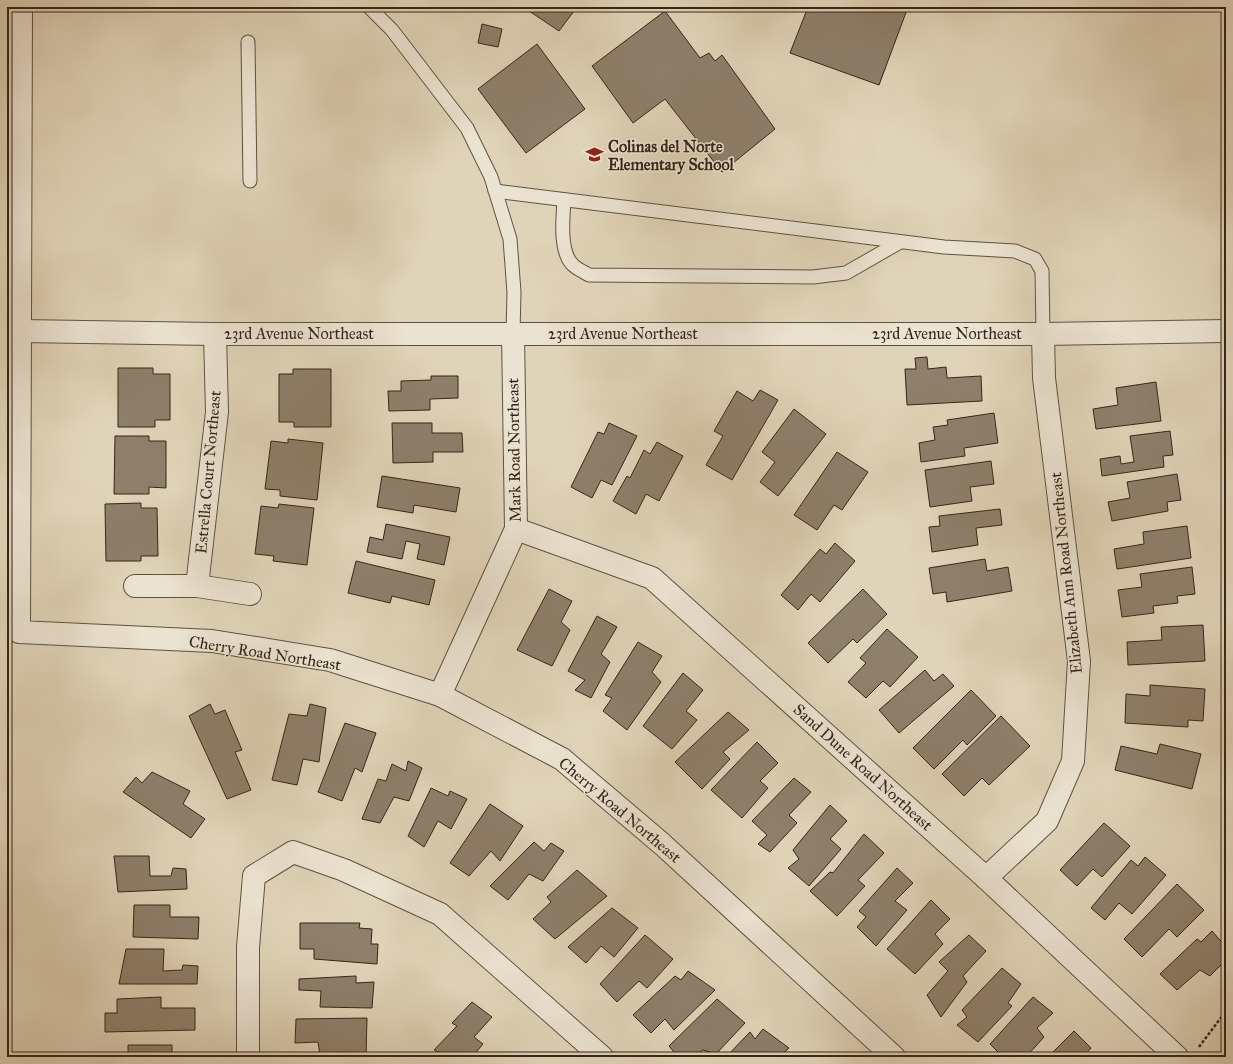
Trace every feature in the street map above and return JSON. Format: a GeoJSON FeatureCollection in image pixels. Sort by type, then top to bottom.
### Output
{"type":"FeatureCollection","features":[{"type":"Feature","properties":{"kind":"street"},"geometry":{"type":"LineString","coordinates":[[13,635],[20,332],[21,7]]}},
{"type":"Feature","properties":{"kind":"street","name":"23rd Avenue Northeast"},"geometry":{"type":"LineString","coordinates":[[20,332],[216,334],[1043,334],[1226,331]]}},
{"type":"Feature","properties":{"kind":"street","name":"Mark Road Northeast"},"geometry":{"type":"LineString","coordinates":[[440,695],[516,530],[513,333]]}},
{"type":"Feature","properties":{"kind":"street","name":"Estrella Court Northeast"},"geometry":{"type":"LineString","coordinates":[[197,586],[218,412],[216,334]]}},
{"type":"Feature","properties":{"kind":"street","name":"Elizabeth Ann Road Northeast"},"geometry":{"type":"LineString","coordinates":[[986,878],[1047,821],[1073,761],[1079,661],[1044,378],[1043,334]]}},
{"type":"Feature","properties":{"kind":"street","name":"Sand Dune Road Northeast"},"geometry":{"type":"LineString","coordinates":[[516,530],[652,578],[986,878],[1186,1054]]}},
{"type":"Feature","properties":{"kind":"street"},"geometry":{"type":"LineString","coordinates":[[135,586],[197,586],[250,594]]}},
{"type":"Feature","properties":{"kind":"street","name":"Cherry Road Northeast"},"geometry":{"type":"LineString","coordinates":[[13,635],[212,641],[330,660],[440,695],[562,759],[662,844],[894,1057]]}},
{"type":"Feature","properties":{"kind":"street"},"geometry":{"type":"LineString","coordinates":[[248,1057],[248,947],[254,876],[294,852],[344,870],[440,914],[602,1057]]}},
{"type":"Feature","properties":{"kind":"lane"},"geometry":{"type":"LineString","coordinates":[[369,7],[392,30],[467,128],[491,177],[510,239],[514,292],[513,333]]}},
{"type":"Feature","properties":{"kind":"lane"},"geometry":{"type":"LineString","coordinates":[[248,42],[250,181]]}},
{"type":"Feature","properties":{"kind":"lane"},"geometry":{"type":"LineString","coordinates":[[495,191],[900,242],[944,247],[1016,252],[1035,259],[1042,272],[1043,334]]}},
{"type":"Feature","properties":{"kind":"lane"},"geometry":{"type":"LineString","coordinates":[[564,200],[564,249],[572,265],[589,275],[813,277],[846,273],[900,242]]}},
{"type":"Feature","properties":{"kind":"path"},"geometry":{"type":"LineString","coordinates":[[1186,1054],[1226,1010]]}},
{"type":"Feature","properties":{"kind":"building"},"geometry":{"type":"Polygon","coordinates":[[[523,7],[577,7],[559,31],[523,7]]]}},
{"type":"Feature","properties":{"kind":"building"},"geometry":{"type":"Polygon","coordinates":[[[808,7],[908,7],[879,85],[790,53],[808,7]]]}},
{"type":"Feature","properties":{"kind":"building"},"geometry":{"type":"Polygon","coordinates":[[[665,11],[700,58],[709,53],[715,61],[722,55],[775,129],[722,172],[665,99],[633,123],[592,66],[665,11]]]}},
{"type":"Feature","properties":{"kind":"building"},"geometry":{"type":"Polygon","coordinates":[[[482,24],[502,29],[498,47],[478,43],[482,24]]]}},
{"type":"Feature","properties":{"kind":"building"},"geometry":{"type":"Polygon","coordinates":[[[537,44],[585,109],[526,153],[478,89],[537,44]]]}},
{"type":"Feature","properties":{"kind":"building"},"geometry":{"type":"Polygon","coordinates":[[[927,357],[928,369],[946,367],[947,378],[981,376],[982,401],[907,405],[905,369],[916,369],[915,358],[927,357]]]}},
{"type":"Feature","properties":{"kind":"building"},"geometry":{"type":"Polygon","coordinates":[[[118,368],[153,368],[153,374],[170,374],[170,420],[155,420],[155,427],[118,427],[118,368]]]}},
{"type":"Feature","properties":{"kind":"building"},"geometry":{"type":"Polygon","coordinates":[[[293,369],[331,369],[331,427],[294,427],[294,422],[279,422],[279,374],[293,374],[293,369]]]}},
{"type":"Feature","properties":{"kind":"building"},"geometry":{"type":"Polygon","coordinates":[[[431,376],[458,376],[458,398],[430,399],[430,410],[389,411],[388,391],[401,391],[401,381],[431,380],[431,376]]]}},
{"type":"Feature","properties":{"kind":"building"},"geometry":{"type":"Polygon","coordinates":[[[1156,382],[1161,421],[1096,429],[1093,409],[1118,405],[1116,388],[1156,382]]]}},
{"type":"Feature","properties":{"kind":"building"},"geometry":{"type":"Polygon","coordinates":[[[760,390],[778,400],[732,480],[706,465],[723,436],[714,431],[737,391],[753,401],[760,390]]]}},
{"type":"Feature","properties":{"kind":"building"},"geometry":{"type":"Polygon","coordinates":[[[794,409],[826,434],[778,496],[760,482],[775,462],[762,452],[794,409]]]}},
{"type":"Feature","properties":{"kind":"building"},"geometry":{"type":"Polygon","coordinates":[[[994,413],[998,443],[964,448],[965,456],[921,462],[919,443],[935,440],[933,427],[948,425],[947,420],[994,413]]]}},
{"type":"Feature","properties":{"kind":"building"},"geometry":{"type":"Polygon","coordinates":[[[392,423],[432,423],[432,433],[462,433],[463,452],[433,452],[433,462],[393,463],[392,423]]]}},
{"type":"Feature","properties":{"kind":"building"},"geometry":{"type":"Polygon","coordinates":[[[609,423],[637,436],[612,485],[601,480],[592,498],[571,487],[598,432],[604,434],[609,423]]]}},
{"type":"Feature","properties":{"kind":"building"},"geometry":{"type":"Polygon","coordinates":[[[1170,431],[1173,455],[1163,456],[1164,467],[1102,476],[1100,459],[1120,456],[1121,464],[1134,462],[1130,436],[1170,431]]]}},
{"type":"Feature","properties":{"kind":"building"},"geometry":{"type":"Polygon","coordinates":[[[115,436],[149,436],[149,441],[166,441],[166,488],[149,487],[149,494],[114,494],[115,436]]]}},
{"type":"Feature","properties":{"kind":"building"},"geometry":{"type":"Polygon","coordinates":[[[288,439],[323,443],[317,500],[280,496],[280,490],[265,489],[271,441],[288,443],[288,439]]]}},
{"type":"Feature","properties":{"kind":"building"},"geometry":{"type":"Polygon","coordinates":[[[657,442],[683,456],[659,501],[646,494],[636,514],[613,501],[627,476],[630,478],[644,450],[650,454],[657,442]]]}},
{"type":"Feature","properties":{"kind":"building"},"geometry":{"type":"Polygon","coordinates":[[[837,452],[868,472],[842,510],[834,505],[817,530],[794,515],[837,452]]]}},
{"type":"Feature","properties":{"kind":"building"},"geometry":{"type":"Polygon","coordinates":[[[991,461],[994,484],[970,487],[972,501],[930,507],[925,470],[991,461]]]}},
{"type":"Feature","properties":{"kind":"building"},"geometry":{"type":"Polygon","coordinates":[[[1177,474],[1181,500],[1167,502],[1168,511],[1112,521],[1108,502],[1130,498],[1127,482],[1177,474]]]}},
{"type":"Feature","properties":{"kind":"building"},"geometry":{"type":"Polygon","coordinates":[[[382,476],[460,488],[456,512],[414,505],[413,513],[377,507],[382,476]]]}},
{"type":"Feature","properties":{"kind":"building"},"geometry":{"type":"Polygon","coordinates":[[[141,503],[141,508],[157,508],[158,556],[141,556],[141,561],[106,561],[105,504],[141,503]]]}},
{"type":"Feature","properties":{"kind":"building"},"geometry":{"type":"Polygon","coordinates":[[[279,504],[314,508],[307,565],[273,561],[274,556],[255,554],[261,506],[278,508],[279,504]]]}},
{"type":"Feature","properties":{"kind":"building"},"geometry":{"type":"Polygon","coordinates":[[[1000,509],[1002,525],[976,528],[978,545],[932,552],[929,527],[940,526],[939,516],[1000,509]]]}},
{"type":"Feature","properties":{"kind":"building"},"geometry":{"type":"Polygon","coordinates":[[[386,524],[450,537],[444,565],[417,559],[420,544],[406,541],[402,559],[367,552],[370,537],[383,540],[386,524]]]}},
{"type":"Feature","properties":{"kind":"building"},"geometry":{"type":"Polygon","coordinates":[[[1187,526],[1191,558],[1117,569],[1114,549],[1144,544],[1143,532],[1187,526]]]}},
{"type":"Feature","properties":{"kind":"building"},"geometry":{"type":"Polygon","coordinates":[[[835,543],[855,561],[820,602],[811,594],[798,610],[781,595],[820,549],[826,554],[835,543]]]}},
{"type":"Feature","properties":{"kind":"building"},"geometry":{"type":"Polygon","coordinates":[[[985,559],[987,571],[1008,567],[1012,591],[947,602],[946,592],[933,594],[929,568],[985,559]]]}},
{"type":"Feature","properties":{"kind":"building"},"geometry":{"type":"Polygon","coordinates":[[[356,561],[435,580],[429,605],[392,596],[390,603],[348,593],[356,561]]]}},
{"type":"Feature","properties":{"kind":"building"},"geometry":{"type":"Polygon","coordinates":[[[1192,567],[1195,594],[1177,596],[1178,603],[1153,606],[1154,613],[1122,617],[1118,590],[1142,587],[1140,574],[1192,567]]]}},
{"type":"Feature","properties":{"kind":"building"},"geometry":{"type":"Polygon","coordinates":[[[549,589],[572,601],[561,622],[570,630],[552,666],[517,650],[549,589]]]}},
{"type":"Feature","properties":{"kind":"building"},"geometry":{"type":"Polygon","coordinates":[[[863,589],[887,614],[857,643],[853,639],[828,663],[808,643],[863,589]]]}},
{"type":"Feature","properties":{"kind":"building"},"geometry":{"type":"Polygon","coordinates":[[[597,616],[617,627],[601,654],[610,662],[591,698],[575,690],[585,680],[568,671],[597,616]]]}},
{"type":"Feature","properties":{"kind":"building"},"geometry":{"type":"Polygon","coordinates":[[[1203,625],[1205,661],[1128,665],[1127,642],[1162,640],[1161,627],[1203,625]]]}},
{"type":"Feature","properties":{"kind":"building"},"geometry":{"type":"Polygon","coordinates":[[[887,629],[918,657],[890,687],[883,681],[866,698],[848,682],[866,663],[860,658],[887,629]]]}},
{"type":"Feature","properties":{"kind":"building"},"geometry":{"type":"Polygon","coordinates":[[[638,642],[662,656],[652,672],[661,682],[627,730],[603,711],[612,698],[605,695],[638,642]]]}},
{"type":"Feature","properties":{"kind":"building"},"geometry":{"type":"Polygon","coordinates":[[[925,670],[934,681],[943,674],[954,686],[899,733],[879,710],[925,670]]]}},
{"type":"Feature","properties":{"kind":"building"},"geometry":{"type":"Polygon","coordinates":[[[683,673],[703,690],[686,711],[697,720],[672,749],[643,726],[683,673]]]}},
{"type":"Feature","properties":{"kind":"building"},"geometry":{"type":"Polygon","coordinates":[[[1150,685],[1205,689],[1203,721],[1188,720],[1188,727],[1125,723],[1126,694],[1150,696],[1150,685]]]}},
{"type":"Feature","properties":{"kind":"building"},"geometry":{"type":"Polygon","coordinates":[[[971,690],[996,716],[967,745],[963,740],[934,769],[913,748],[971,690]]]}},
{"type":"Feature","properties":{"kind":"building"},"geometry":{"type":"Polygon","coordinates":[[[210,704],[215,714],[225,710],[242,750],[235,752],[251,790],[227,799],[189,716],[210,704]]]}},
{"type":"Feature","properties":{"kind":"building"},"geometry":{"type":"Polygon","coordinates":[[[310,704],[326,708],[319,762],[303,759],[297,785],[272,780],[289,714],[307,716],[310,704]]]}},
{"type":"Feature","properties":{"kind":"building"},"geometry":{"type":"Polygon","coordinates":[[[728,712],[749,730],[723,752],[730,759],[702,789],[675,762],[728,712]]]}},
{"type":"Feature","properties":{"kind":"building"},"geometry":{"type":"Polygon","coordinates":[[[1001,716],[1030,746],[989,785],[982,778],[964,796],[942,774],[1001,716]]]}},
{"type":"Feature","properties":{"kind":"building"},"geometry":{"type":"Polygon","coordinates":[[[345,723],[376,733],[362,772],[355,768],[342,801],[318,792],[345,723]]]}},
{"type":"Feature","properties":{"kind":"building"},"geometry":{"type":"Polygon","coordinates":[[[757,742],[778,763],[760,781],[768,788],[742,818],[711,790],[757,742]]]}},
{"type":"Feature","properties":{"kind":"building"},"geometry":{"type":"Polygon","coordinates":[[[1160,744],[1201,754],[1192,789],[1115,770],[1121,746],[1157,754],[1160,744]]]}},
{"type":"Feature","properties":{"kind":"building"},"geometry":{"type":"Polygon","coordinates":[[[408,761],[422,768],[409,801],[394,797],[380,823],[362,819],[378,779],[386,781],[392,764],[406,771],[408,761]]]}},
{"type":"Feature","properties":{"kind":"building"},"geometry":{"type":"Polygon","coordinates":[[[152,772],[190,791],[183,804],[205,819],[191,838],[123,792],[136,777],[142,783],[152,772]]]}},
{"type":"Feature","properties":{"kind":"building"},"geometry":{"type":"Polygon","coordinates":[[[794,778],[811,792],[789,815],[797,823],[770,852],[758,844],[767,835],[752,821],[794,778]]]}},
{"type":"Feature","properties":{"kind":"building"},"geometry":{"type":"Polygon","coordinates":[[[431,788],[448,796],[450,791],[467,799],[451,829],[438,821],[424,847],[408,836],[431,788]]]}},
{"type":"Feature","properties":{"kind":"building"},"geometry":{"type":"Polygon","coordinates":[[[490,804],[523,826],[500,861],[491,851],[469,876],[450,863],[490,804]]]}},
{"type":"Feature","properties":{"kind":"building"},"geometry":{"type":"Polygon","coordinates":[[[830,805],[847,821],[830,839],[841,849],[809,886],[788,868],[799,859],[793,850],[830,805]]]}},
{"type":"Feature","properties":{"kind":"building"},"geometry":{"type":"Polygon","coordinates":[[[1104,823],[1130,846],[1102,877],[1093,869],[1077,886],[1060,870],[1104,823]]]}},
{"type":"Feature","properties":{"kind":"building"},"geometry":{"type":"Polygon","coordinates":[[[864,834],[884,853],[858,880],[865,886],[837,916],[810,891],[830,872],[833,873],[864,834]]]}},
{"type":"Feature","properties":{"kind":"building"},"geometry":{"type":"Polygon","coordinates":[[[534,842],[544,851],[551,843],[564,851],[543,881],[529,874],[508,900],[490,886],[534,842]]]}},
{"type":"Feature","properties":{"kind":"building"},"geometry":{"type":"Polygon","coordinates":[[[114,856],[149,856],[150,876],[171,876],[173,868],[186,869],[187,889],[118,892],[114,856]]]}},
{"type":"Feature","properties":{"kind":"building"},"geometry":{"type":"Polygon","coordinates":[[[1145,857],[1166,875],[1132,914],[1119,903],[1105,920],[1091,908],[1131,860],[1138,866],[1145,857]]]}},
{"type":"Feature","properties":{"kind":"building"},"geometry":{"type":"Polygon","coordinates":[[[897,868],[913,883],[895,901],[907,910],[876,946],[857,927],[866,917],[859,911],[897,868]]]}},
{"type":"Feature","properties":{"kind":"building"},"geometry":{"type":"Polygon","coordinates":[[[577,870],[607,896],[555,939],[533,919],[551,902],[547,897],[577,870]]]}},
{"type":"Feature","properties":{"kind":"building"},"geometry":{"type":"Polygon","coordinates":[[[1177,884],[1204,910],[1177,937],[1169,929],[1142,957],[1124,939],[1177,884]]]}},
{"type":"Feature","properties":{"kind":"building"},"geometry":{"type":"Polygon","coordinates":[[[931,900],[950,919],[935,934],[943,944],[915,974],[887,949],[931,900]]]}},
{"type":"Feature","properties":{"kind":"building"},"geometry":{"type":"Polygon","coordinates":[[[134,905],[170,905],[170,917],[199,917],[198,939],[133,937],[134,905]]]}},
{"type":"Feature","properties":{"kind":"building"},"geometry":{"type":"Polygon","coordinates":[[[612,908],[638,928],[614,957],[601,946],[586,963],[568,947],[612,908]]]}},
{"type":"Feature","properties":{"kind":"building"},"geometry":{"type":"Polygon","coordinates":[[[300,923],[360,923],[359,928],[372,929],[371,944],[378,944],[377,964],[314,959],[314,949],[300,949],[300,923]]]}},
{"type":"Feature","properties":{"kind":"building"},"geometry":{"type":"Polygon","coordinates":[[[1212,931],[1226,947],[1226,960],[1210,976],[1200,970],[1177,990],[1160,974],[1197,939],[1201,942],[1212,931]]]}},
{"type":"Feature","properties":{"kind":"building"},"geometry":{"type":"Polygon","coordinates":[[[645,935],[673,959],[647,988],[639,981],[617,1002],[600,984],[645,935]]]}},
{"type":"Feature","properties":{"kind":"building"},"geometry":{"type":"Polygon","coordinates":[[[969,935],[986,951],[963,976],[967,982],[941,1017],[927,995],[948,971],[939,962],[969,935]]]}},
{"type":"Feature","properties":{"kind":"building"},"geometry":{"type":"Polygon","coordinates":[[[126,949],[164,949],[163,971],[182,970],[183,965],[198,966],[197,984],[119,984],[126,949]]]}},
{"type":"Feature","properties":{"kind":"building"},"geometry":{"type":"Polygon","coordinates":[[[1002,968],[1021,984],[1008,1003],[1012,1006],[978,1042],[957,1025],[967,1017],[962,1010],[1002,968]]]}},
{"type":"Feature","properties":{"kind":"building"},"geometry":{"type":"Polygon","coordinates":[[[688,971],[715,990],[674,1030],[665,1019],[651,1033],[633,1015],[675,976],[681,980],[688,971]]]}},
{"type":"Feature","properties":{"kind":"building"},"geometry":{"type":"Polygon","coordinates":[[[356,976],[356,983],[374,982],[372,1008],[320,1007],[321,991],[299,990],[299,979],[356,976]]]}},
{"type":"Feature","properties":{"kind":"building"},"geometry":{"type":"Polygon","coordinates":[[[161,997],[161,1008],[195,1008],[195,1030],[105,1032],[105,1013],[117,1013],[117,999],[161,997]]]}},
{"type":"Feature","properties":{"kind":"building"},"geometry":{"type":"Polygon","coordinates":[[[1033,997],[1053,1013],[1037,1028],[1044,1037],[1026,1057],[1003,1057],[990,1044],[1033,997]]]}},
{"type":"Feature","properties":{"kind":"building"},"geometry":{"type":"Polygon","coordinates":[[[717,999],[745,1023],[716,1054],[703,1050],[694,1057],[678,1057],[669,1046],[717,999]]]}},
{"type":"Feature","properties":{"kind":"building"},"geometry":{"type":"Polygon","coordinates":[[[472,1002],[492,1017],[474,1037],[483,1044],[472,1057],[437,1057],[440,1053],[434,1050],[457,1026],[452,1023],[472,1002]]]}},
{"type":"Feature","properties":{"kind":"building"},"geometry":{"type":"Polygon","coordinates":[[[367,1018],[366,1057],[320,1055],[318,1042],[295,1043],[296,1019],[367,1018]]]}},
{"type":"Feature","properties":{"kind":"building"},"geometry":{"type":"Polygon","coordinates":[[[763,1029],[789,1048],[779,1057],[726,1057],[750,1032],[755,1039],[763,1029]]]}},
{"type":"Feature","properties":{"kind":"building"},"geometry":{"type":"Polygon","coordinates":[[[1074,1031],[1091,1048],[1083,1057],[1048,1057],[1074,1031]]]}},
{"type":"Feature","properties":{"kind":"building"},"geometry":{"type":"Polygon","coordinates":[[[128,1045],[172,1045],[172,1056],[193,1057],[128,1057],[128,1045]]]}},
{"type":"Feature","properties":{"kind":"place","name":"Colinas del Norte Elementary School"},"geometry":{"type":"Point","coordinates":[595,155]}}]}
